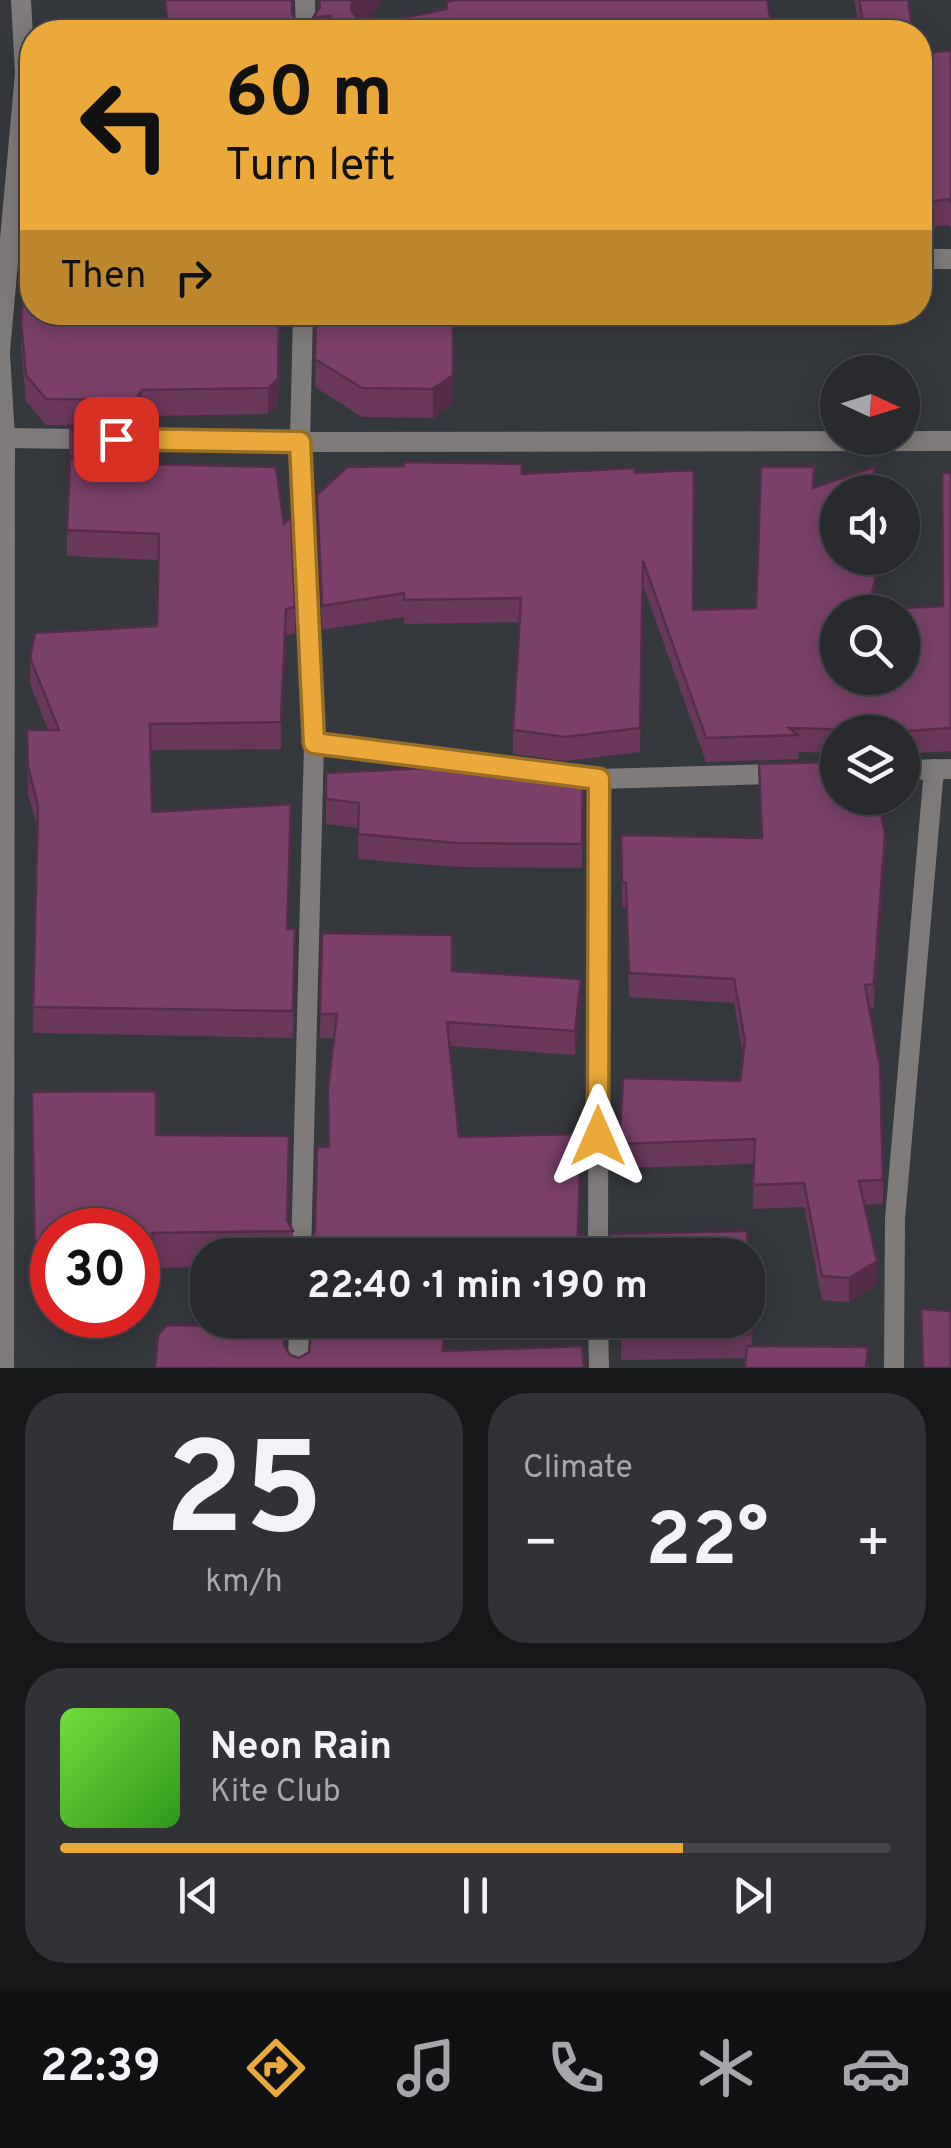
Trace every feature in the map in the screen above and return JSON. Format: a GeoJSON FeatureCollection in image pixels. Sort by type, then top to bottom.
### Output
{"type":"FeatureCollection","features":[{"type":"Feature","properties":{"kind":"street"},"geometry":{"type":"LineString","coordinates":[[4,1368],[5,438],[0,352],[20,160]]}},
{"type":"Feature","properties":{"kind":"street"},"geometry":{"type":"LineString","coordinates":[[301,1238],[314,743],[300,442],[303,325]]}},
{"type":"Feature","properties":{"kind":"street"},"geometry":{"type":"LineString","coordinates":[[5,438],[300,442],[951,441]]}},
{"type":"Feature","properties":{"kind":"street"},"geometry":{"type":"LineString","coordinates":[[314,743],[599,779],[820,773]]}},
{"type":"Feature","properties":{"kind":"street"},"geometry":{"type":"LineString","coordinates":[[894,1368],[896,1218],[942,769]]}},
{"type":"Feature","properties":{"kind":"street"},"geometry":{"type":"LineString","coordinates":[[598,1238],[599,779]]}},
{"type":"Feature","properties":{"kind":"street"},"geometry":{"type":"LineString","coordinates":[[298,1368],[299,1338]]}},
{"type":"Feature","properties":{"kind":"street"},"geometry":{"type":"LineString","coordinates":[[598,1338],[599,1368]]}},
{"type":"Feature","properties":{"kind":"building"},"geometry":{"type":"Polygon","coordinates":[[[165,0],[292,0],[295,20],[167,20],[165,0]]]}},
{"type":"Feature","properties":{"kind":"building"},"geometry":{"type":"Polygon","coordinates":[[[319,0],[352,0],[351,10],[357,18],[313,18],[320,7],[319,0]]]}},
{"type":"Feature","properties":{"kind":"building"},"geometry":{"type":"Polygon","coordinates":[[[455,0],[767,0],[771,20],[392,20],[447,9],[446,2],[455,0]]]}},
{"type":"Feature","properties":{"kind":"building"},"geometry":{"type":"Polygon","coordinates":[[[859,0],[908,0],[911,20],[863,20],[859,0]]]}},
{"type":"Feature","properties":{"kind":"building"},"geometry":{"type":"Polygon","coordinates":[[[951,51],[951,202],[932,201],[932,52],[951,51]]]}},
{"type":"Feature","properties":{"kind":"building"},"geometry":{"type":"Polygon","coordinates":[[[21,325],[279,325],[278,379],[268,388],[142,390],[135,400],[46,399],[26,375],[21,325]]]}},
{"type":"Feature","properties":{"kind":"building"},"geometry":{"type":"Polygon","coordinates":[[[316,325],[453,325],[453,375],[433,389],[362,388],[315,359],[316,325]]]}},
{"type":"Feature","properties":{"kind":"building"},"geometry":{"type":"Polygon","coordinates":[[[69,426],[118,427],[98,456],[134,454],[134,464],[276,467],[284,524],[291,517],[295,607],[286,609],[281,722],[150,724],[152,812],[291,804],[287,929],[295,929],[293,1011],[33,1007],[38,806],[28,767],[27,730],[59,730],[30,658],[35,633],[157,626],[159,534],[67,530],[70,458],[94,457],[69,426]]]}},
{"type":"Feature","properties":{"kind":"building"},"geometry":{"type":"Polygon","coordinates":[[[404,462],[522,464],[522,474],[635,468],[635,473],[694,470],[693,610],[756,608],[761,467],[814,467],[813,488],[820,486],[820,575],[876,578],[871,595],[820,595],[820,695],[920,695],[920,607],[943,606],[942,473],[951,473],[951,728],[920,730],[920,715],[820,715],[820,729],[789,728],[798,735],[706,738],[643,561],[640,728],[565,737],[513,730],[521,598],[404,600],[404,593],[322,606],[317,495],[347,467],[404,466],[404,462]]]}},
{"type":"Feature","properties":{"kind":"building"},"geometry":{"type":"Polygon","coordinates":[[[874,467],[875,475],[851,475],[874,467]]]}},
{"type":"Feature","properties":{"kind":"building"},"geometry":{"type":"Polygon","coordinates":[[[511,757],[562,763],[583,781],[582,844],[456,843],[358,834],[359,803],[326,799],[326,773],[449,767],[448,771],[510,769],[511,757]]]}},
{"type":"Feature","properties":{"kind":"building"},"geometry":{"type":"Polygon","coordinates":[[[820,762],[820,815],[881,815],[885,833],[874,984],[865,985],[880,1067],[883,1176],[882,1180],[859,1181],[877,1261],[849,1278],[822,1276],[804,1183],[753,1185],[755,1139],[619,1144],[623,1078],[740,1081],[745,1041],[734,979],[629,973],[621,835],[762,838],[759,764],[820,762]]]}},
{"type":"Feature","properties":{"kind":"building"},"geometry":{"type":"Polygon","coordinates":[[[322,933],[452,935],[452,971],[581,979],[575,1031],[447,1022],[459,1137],[576,1134],[580,1168],[578,1235],[588,1238],[311,1238],[315,1231],[317,1147],[329,1147],[328,1088],[337,1014],[320,1014],[322,933]]]}},
{"type":"Feature","properties":{"kind":"building"},"geometry":{"type":"Polygon","coordinates":[[[156,1091],[156,1135],[289,1136],[287,1220],[293,1231],[160,1233],[160,1208],[34,1208],[32,1092],[156,1091]]]}},
{"type":"Feature","properties":{"kind":"building"},"geometry":{"type":"Polygon","coordinates":[[[747,1231],[747,1238],[608,1238],[611,1234],[747,1231]]]}},
{"type":"Feature","properties":{"kind":"building"},"geometry":{"type":"Polygon","coordinates":[[[921,1309],[951,1311],[951,1368],[923,1368],[921,1309]]]}},
{"type":"Feature","properties":{"kind":"building"},"geometry":{"type":"Polygon","coordinates":[[[167,1325],[190,1325],[190,1338],[284,1338],[290,1355],[299,1358],[309,1352],[311,1338],[444,1338],[443,1351],[582,1346],[584,1368],[155,1368],[158,1338],[167,1325]]]}},
{"type":"Feature","properties":{"kind":"building"},"geometry":{"type":"Polygon","coordinates":[[[747,1346],[868,1347],[866,1368],[745,1368],[747,1346]]]}},
{"type":"Feature","properties":{"kind":"route"},"geometry":{"type":"LineString","coordinates":[[116,439],[300,442],[314,743],[599,779],[598,1136]]}}]}
